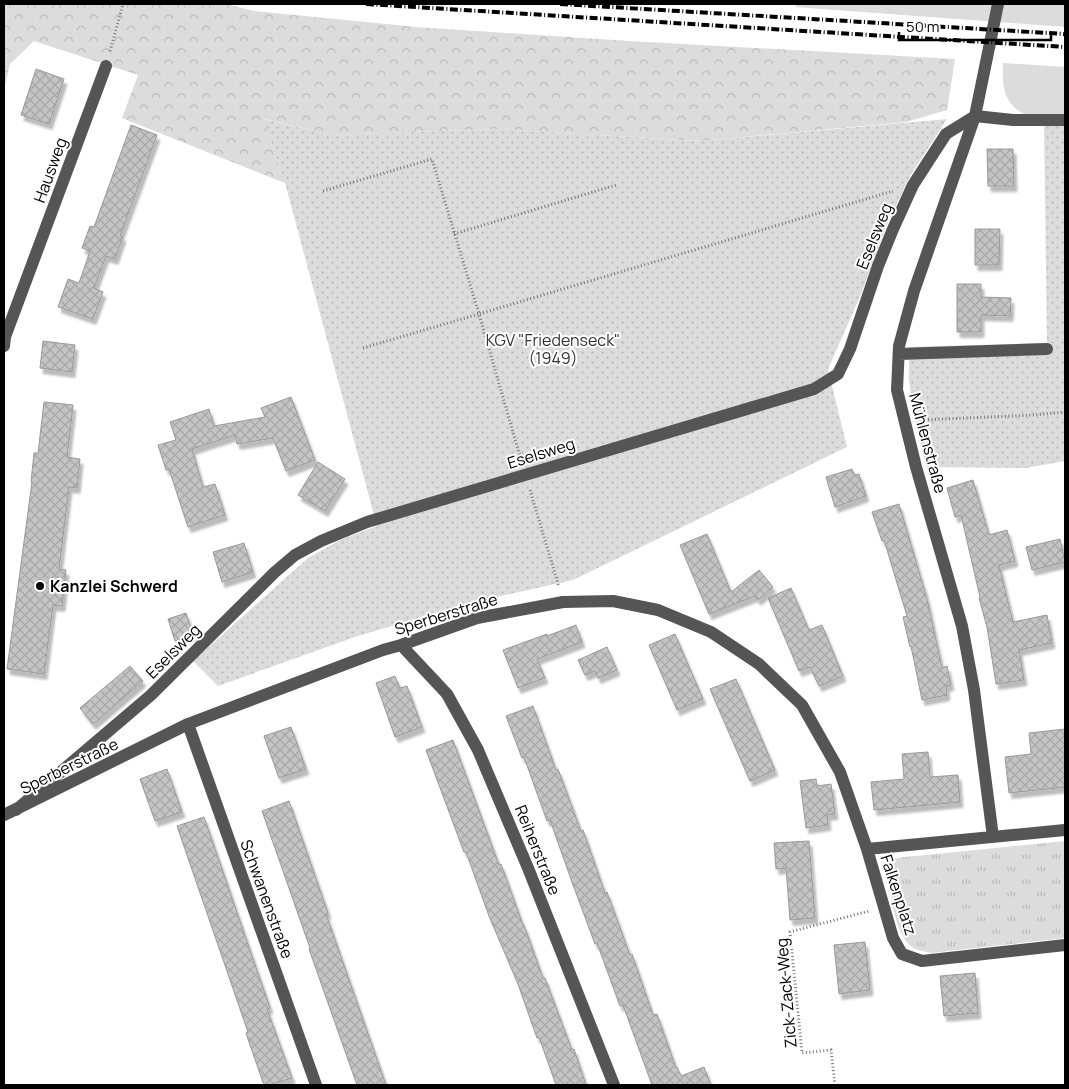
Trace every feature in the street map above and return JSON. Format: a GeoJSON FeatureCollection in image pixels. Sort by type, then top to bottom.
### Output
{"type":"FeatureCollection","features":[{"type":"Feature","properties":{"kind":"street","name":"Mühlenstraße"},"geometry":{"type":"LineString","coordinates":[[993,837],[974,690],[962,626],[916,467],[897,390],[899,346],[914,291],[976,116],[998,4]]}},
{"type":"Feature","properties":{"kind":"street","name":"Hausweg"},"geometry":{"type":"LineString","coordinates":[[4,346],[8,327],[106,66]]}},
{"type":"Feature","properties":{"kind":"street"},"geometry":{"type":"LineString","coordinates":[[976,116],[1013,120],[1065,120]]}},
{"type":"Feature","properties":{"kind":"street","name":"Eselsweg"},"geometry":{"type":"LineString","coordinates":[[16,810],[151,695],[275,572],[295,555],[321,541],[367,522],[814,389],[838,374],[850,350],[878,266],[913,185],[946,134],[976,116]]}},
{"type":"Feature","properties":{"kind":"street"},"geometry":{"type":"LineString","coordinates":[[899,354],[1047,349]]}},
{"type":"Feature","properties":{"kind":"street","name":"Sperberstraße"},"geometry":{"type":"LineString","coordinates":[[4,815],[188,724],[383,650],[477,618],[563,602],[613,601],[658,610],[711,632],[759,664],[802,705],[840,772],[867,850]]}},
{"type":"Feature","properties":{"kind":"street","name":"Reiherstraße"},"geometry":{"type":"LineString","coordinates":[[401,645],[447,694],[478,750],[528,868],[614,1085]]}},
{"type":"Feature","properties":{"kind":"street","name":"Schwanenstraße"},"geometry":{"type":"LineString","coordinates":[[188,724],[316,1085]]}},
{"type":"Feature","properties":{"kind":"street","name":"Falkenplatz"},"geometry":{"type":"LineString","coordinates":[[1065,830],[867,850],[893,938],[902,954],[922,961],[1065,945]]}},
{"type":"Feature","properties":{"kind":"path"},"geometry":{"type":"LineString","coordinates":[[106,66],[123,4]]}},
{"type":"Feature","properties":{"kind":"path"},"geometry":{"type":"LineString","coordinates":[[323,191],[432,159],[479,314]]}},
{"type":"Feature","properties":{"kind":"path"},"geometry":{"type":"LineString","coordinates":[[454,234],[616,185]]}},
{"type":"Feature","properties":{"kind":"path"},"geometry":{"type":"LineString","coordinates":[[363,348],[913,185]]}},
{"type":"Feature","properties":{"kind":"path"},"geometry":{"type":"LineString","coordinates":[[904,420],[1065,412]]}},
{"type":"Feature","properties":{"kind":"path","name":"Zick-Zack-Weg"},"geometry":{"type":"LineString","coordinates":[[835,1085],[831,1050],[802,1053],[790,932],[884,908]]}},
{"type":"Feature","properties":{"kind":"green space"},"geometry":{"type":"Polygon","coordinates":[[[4,4],[226,4],[254,11],[416,27],[955,59],[947,110],[906,122],[700,141],[496,129],[331,135],[264,119],[285,183],[122,118],[138,75],[34,41],[10,64],[4,89],[4,4]]]}},
{"type":"Feature","properties":{"kind":"green space"},"geometry":{"type":"Polygon","coordinates":[[[797,4],[1065,4],[1065,27],[795,7],[797,4]]]}},
{"type":"Feature","properties":{"kind":"green space"},"geometry":{"type":"Polygon","coordinates":[[[1003,63],[1065,67],[1065,126],[1042,123],[1027,116],[1013,106],[1004,87],[1003,63]]]}},
{"type":"Feature","properties":{"kind":"green space","name":"KGV \"Friedenseck\" (1949)"},"geometry":{"type":"Polygon","coordinates":[[[263,119],[331,135],[496,129],[700,141],[947,119],[910,176],[887,225],[859,299],[828,369],[847,447],[573,580],[465,604],[355,637],[218,686],[193,661],[308,558],[340,540],[377,526],[285,183],[263,119]]]}},
{"type":"Feature","properties":{"kind":"green space"},"geometry":{"type":"Polygon","coordinates":[[[1044,125],[1065,126],[1065,461],[1026,468],[926,467],[913,414],[909,380],[909,347],[1047,343],[1044,125]]]}},
{"type":"Feature","properties":{"kind":"green space"},"geometry":{"type":"Polygon","coordinates":[[[1065,841],[1065,938],[931,953],[912,947],[905,940],[896,919],[886,859],[1065,841]]]}},
{"type":"Feature","properties":{"kind":"building"},"geometry":{"type":"Polygon","coordinates":[[[36,69],[64,79],[49,124],[21,115],[36,69]]]}},
{"type":"Feature","properties":{"kind":"building"},"geometry":{"type":"Polygon","coordinates":[[[131,125],[157,135],[120,236],[123,236],[115,259],[106,256],[94,288],[103,292],[93,319],[58,307],[68,279],[79,283],[90,251],[82,248],[90,226],[94,227],[131,125]]]}},
{"type":"Feature","properties":{"kind":"building"},"geometry":{"type":"Polygon","coordinates":[[[987,149],[1013,149],[1014,186],[988,186],[987,149]]]}},
{"type":"Feature","properties":{"kind":"building"},"geometry":{"type":"Polygon","coordinates":[[[975,229],[1000,229],[999,265],[975,265],[975,229]]]}},
{"type":"Feature","properties":{"kind":"building"},"geometry":{"type":"Polygon","coordinates":[[[957,284],[981,284],[981,297],[1011,298],[1010,316],[981,315],[981,332],[957,332],[957,284]]]}},
{"type":"Feature","properties":{"kind":"building"},"geometry":{"type":"Polygon","coordinates":[[[43,341],[75,345],[72,372],[40,368],[43,341]]]}},
{"type":"Feature","properties":{"kind":"building"},"geometry":{"type":"Polygon","coordinates":[[[291,397],[315,460],[286,471],[273,438],[237,444],[235,435],[192,449],[203,487],[215,484],[225,515],[188,527],[169,469],[166,470],[158,445],[176,440],[170,422],[209,409],[214,426],[265,417],[261,408],[291,397]]]}},
{"type":"Feature","properties":{"kind":"building"},"geometry":{"type":"Polygon","coordinates":[[[44,402],[73,405],[67,457],[80,459],[77,488],[69,487],[59,569],[66,570],[62,606],[53,605],[44,674],[7,669],[32,482],[34,453],[38,453],[44,402]]]}},
{"type":"Feature","properties":{"kind":"building"},"geometry":{"type":"Polygon","coordinates":[[[318,462],[345,479],[325,511],[298,495],[318,462]]]}},
{"type":"Feature","properties":{"kind":"building"},"geometry":{"type":"Polygon","coordinates":[[[852,469],[855,475],[859,474],[866,496],[835,507],[826,477],[852,469]]]}},
{"type":"Feature","properties":{"kind":"building"},"geometry":{"type":"Polygon","coordinates":[[[973,480],[989,535],[1007,530],[1015,561],[999,565],[1013,622],[1047,615],[1052,643],[1019,650],[1024,680],[996,684],[987,627],[961,515],[955,517],[947,488],[973,480]]]}},
{"type":"Feature","properties":{"kind":"building"},"geometry":{"type":"Polygon","coordinates":[[[899,504],[927,599],[942,668],[947,666],[951,685],[946,686],[947,695],[922,700],[903,617],[907,616],[884,540],[882,541],[872,512],[899,504]]]}},
{"type":"Feature","properties":{"kind":"building"},"geometry":{"type":"Polygon","coordinates":[[[707,534],[731,592],[759,570],[773,587],[758,600],[755,596],[709,614],[680,545],[707,534]]]}},
{"type":"Feature","properties":{"kind":"building"},"geometry":{"type":"Polygon","coordinates":[[[1060,539],[1065,562],[1032,570],[1026,547],[1060,539]]]}},
{"type":"Feature","properties":{"kind":"building"},"geometry":{"type":"Polygon","coordinates":[[[244,543],[253,572],[222,582],[213,552],[244,543]]]}},
{"type":"Feature","properties":{"kind":"building"},"geometry":{"type":"Polygon","coordinates":[[[791,588],[809,630],[822,625],[843,676],[819,686],[810,667],[799,671],[768,598],[791,588]]]}},
{"type":"Feature","properties":{"kind":"building"},"geometry":{"type":"Polygon","coordinates":[[[186,613],[193,635],[175,641],[168,619],[186,613]]]}},
{"type":"Feature","properties":{"kind":"building"},"geometry":{"type":"Polygon","coordinates":[[[576,625],[582,642],[537,659],[545,678],[518,688],[503,650],[576,625]]]}},
{"type":"Feature","properties":{"kind":"building"},"geometry":{"type":"Polygon","coordinates":[[[675,634],[703,699],[677,710],[649,645],[675,634]]]}},
{"type":"Feature","properties":{"kind":"building"},"geometry":{"type":"Polygon","coordinates":[[[607,647],[617,670],[598,678],[595,671],[585,675],[578,660],[607,647]]]}},
{"type":"Feature","properties":{"kind":"building"},"geometry":{"type":"Polygon","coordinates":[[[130,666],[143,681],[93,724],[80,708],[130,666]]]}},
{"type":"Feature","properties":{"kind":"building"},"geometry":{"type":"Polygon","coordinates":[[[395,676],[400,688],[407,686],[422,727],[395,737],[376,683],[395,676]]]}},
{"type":"Feature","properties":{"kind":"building"},"geometry":{"type":"Polygon","coordinates":[[[736,679],[775,770],[750,781],[710,689],[736,679]]]}},
{"type":"Feature","properties":{"kind":"building"},"geometry":{"type":"Polygon","coordinates":[[[533,706],[556,770],[558,769],[581,831],[583,830],[605,893],[607,892],[630,955],[632,954],[653,1015],[657,1014],[676,1068],[681,1076],[704,1067],[711,1085],[652,1085],[623,1005],[620,1006],[597,943],[595,944],[550,820],[547,821],[524,757],[522,758],[506,716],[533,706]]]}},
{"type":"Feature","properties":{"kind":"building"},"geometry":{"type":"Polygon","coordinates":[[[291,727],[306,769],[279,778],[264,736],[291,727]]]}},
{"type":"Feature","properties":{"kind":"building"},"geometry":{"type":"Polygon","coordinates":[[[1065,729],[1065,787],[1009,793],[1005,757],[1031,754],[1029,733],[1065,729]]]}},
{"type":"Feature","properties":{"kind":"building"},"geometry":{"type":"Polygon","coordinates":[[[453,740],[499,865],[501,864],[543,978],[545,978],[572,1050],[574,1049],[586,1085],[556,1085],[518,984],[489,916],[466,852],[464,852],[426,750],[453,740]]]}},
{"type":"Feature","properties":{"kind":"building"},"geometry":{"type":"Polygon","coordinates":[[[928,752],[930,777],[958,775],[960,802],[874,810],[871,782],[904,779],[902,754],[928,752]]]}},
{"type":"Feature","properties":{"kind":"building"},"geometry":{"type":"Polygon","coordinates":[[[167,769],[182,812],[155,821],[140,779],[167,769]]]}},
{"type":"Feature","properties":{"kind":"building"},"geometry":{"type":"Polygon","coordinates":[[[816,779],[817,786],[831,784],[835,814],[827,815],[828,825],[806,828],[800,781],[816,779]]]}},
{"type":"Feature","properties":{"kind":"building"},"geometry":{"type":"Polygon","coordinates":[[[289,801],[328,913],[326,914],[386,1085],[357,1085],[309,949],[262,811],[289,801]]]}},
{"type":"Feature","properties":{"kind":"building"},"geometry":{"type":"Polygon","coordinates":[[[204,817],[270,1008],[267,1009],[292,1078],[269,1085],[264,1085],[246,1033],[248,1032],[177,826],[204,817]]]}},
{"type":"Feature","properties":{"kind":"building"},"geometry":{"type":"Polygon","coordinates":[[[809,841],[815,918],[790,920],[786,868],[776,869],[774,843],[809,841]]]}},
{"type":"Feature","properties":{"kind":"building"},"geometry":{"type":"Polygon","coordinates":[[[865,942],[870,990],[839,994],[834,945],[865,942]]]}},
{"type":"Feature","properties":{"kind":"building"},"geometry":{"type":"Polygon","coordinates":[[[975,973],[978,1013],[944,1016],[940,976],[975,973]]]}},
{"type":"Feature","properties":{"kind":"railway"},"geometry":{"type":"LineString","coordinates":[[366,4],[1065,47]]}},
{"type":"Feature","properties":{"kind":"railway"},"geometry":{"type":"LineString","coordinates":[[560,4],[1065,34]]}},
{"type":"Feature","properties":{"kind":"place","name":"Kanzlei Schwerd"},"geometry":{"type":"Point","coordinates":[40,586]}}]}
